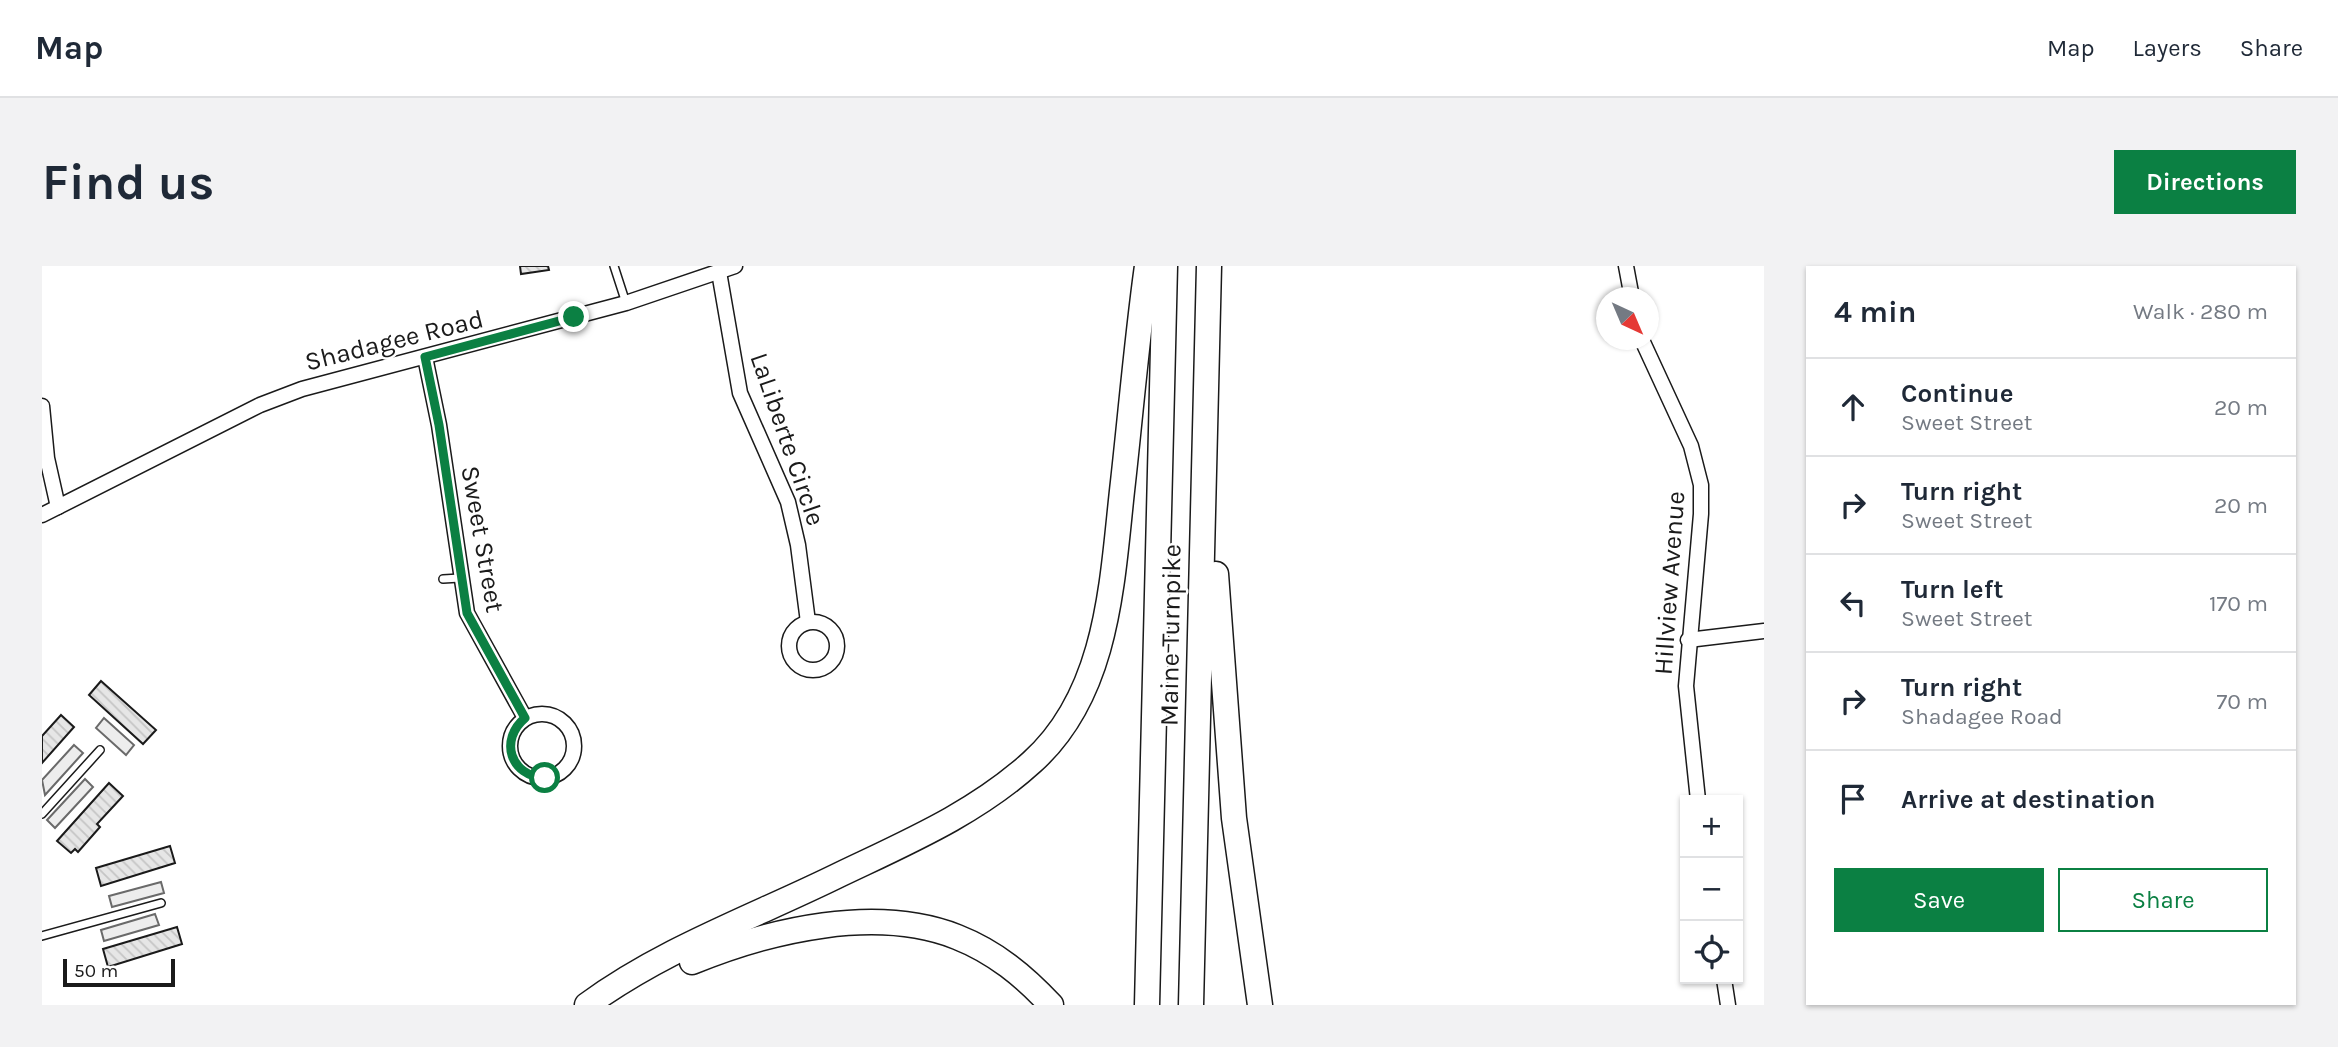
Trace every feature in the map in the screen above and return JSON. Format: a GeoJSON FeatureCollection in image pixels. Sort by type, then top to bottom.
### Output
{"type":"FeatureCollection","features":[{"type":"Feature","properties":{"kind":"highway"},"geometry":{"type":"LineString","coordinates":[[587,1005],[648,964],[946,825],[1012,780],[1054,740],[1073,711],[1099,651],[1130,439],[1138,330],[1147,266]]}},
{"type":"Feature","properties":{"kind":"highway","name":"Maine Turnpike"},"geometry":{"type":"LineString","coordinates":[[1147,1005],[1165,266]]}},
{"type":"Feature","properties":{"kind":"highway","name":"Maine Turnpike"},"geometry":{"type":"LineString","coordinates":[[1191,1005],[1209,266]]}},
{"type":"Feature","properties":{"kind":"highway"},"geometry":{"type":"LineString","coordinates":[[1206,405],[1233,807],[1260,1005]]}},
{"type":"Feature","properties":{"kind":"highway"},"geometry":{"type":"LineString","coordinates":[[611,1005],[683,965],[746,942],[817,928],[869,924],[912,926],[956,937],[1005,963],[1051,1005]]}},
{"type":"Feature","properties":{"kind":"street","name":"Shadagee Road"},"geometry":{"type":"LineString","coordinates":[[42,515],[276,399],[626,303],[735,266]]}},
{"type":"Feature","properties":{"kind":"street"},"geometry":{"type":"LineString","coordinates":[[1626,266],[1630,287]]}},
{"type":"Feature","properties":{"kind":"street","name":"LaLiberte Circle"},"geometry":{"type":"LineString","coordinates":[[719,272],[740,393],[788,502],[798,545],[808,622]]}},
{"type":"Feature","properties":{"kind":"street","name":"Hillview Avenue"},"geometry":{"type":"LineString","coordinates":[[1647,350],[1691,446],[1701,485],[1701,514],[1688,640],[1687,699],[1697,795]]}},
{"type":"Feature","properties":{"kind":"street","name":"Sweet Street"},"geometry":{"type":"LineString","coordinates":[[425,357],[439,425],[460,578],[472,625],[525,718]]}},
{"type":"Feature","properties":{"kind":"street"},"geometry":{"type":"LineString","coordinates":[[42,406],[47,458],[58,507]]}},
{"type":"Feature","properties":{"kind":"street"},"geometry":{"type":"LineString","coordinates":[[1688,640],[1764,631]]}},
{"type":"Feature","properties":{"kind":"street"},"geometry":{"type":"LineString","coordinates":[[544,713],[562,720],[569,727],[575,745],[573,755],[562,771],[554,776],[545,778],[526,774],[513,760],[510,751],[512,732],[525,718],[544,713]]}},
{"type":"Feature","properties":{"kind":"street"},"geometry":{"type":"LineString","coordinates":[[1725,984],[1728,1005]]}},
{"type":"Feature","properties":{"kind":"lane"},"geometry":{"type":"LineString","coordinates":[[614,266],[626,303]]}},
{"type":"Feature","properties":{"kind":"lane"},"geometry":{"type":"LineString","coordinates":[[443,579],[460,578]]}},
{"type":"Feature","properties":{"kind":"lane"},"geometry":{"type":"LineString","coordinates":[[42,814],[100,750]]}},
{"type":"Feature","properties":{"kind":"lane"},"geometry":{"type":"LineString","coordinates":[[42,936],[161,903]]}},
{"type":"Feature","properties":{"kind":"shaded area"},"geometry":{"type":"Polygon","coordinates":[[[104,718],[134,745],[126,755],[96,728],[104,718]]]}},
{"type":"Feature","properties":{"kind":"shaded area"},"geometry":{"type":"Polygon","coordinates":[[[74,745],[83,753],[45,795],[42,780],[74,745]]]}},
{"type":"Feature","properties":{"kind":"shaded area"},"geometry":{"type":"Polygon","coordinates":[[[85,779],[93,787],[55,828],[47,820],[85,779]]]}},
{"type":"Feature","properties":{"kind":"shaded area"},"geometry":{"type":"Polygon","coordinates":[[[161,882],[164,893],[112,907],[109,896],[161,882]]]}},
{"type":"Feature","properties":{"kind":"shaded area"},"geometry":{"type":"Polygon","coordinates":[[[155,914],[159,925],[104,941],[101,930],[155,914]]]}},
{"type":"Feature","properties":{"kind":"building"},"geometry":{"type":"Polygon","coordinates":[[[520,266],[548,266],[549,270],[521,274],[520,266]]]}},
{"type":"Feature","properties":{"kind":"building"},"geometry":{"type":"Polygon","coordinates":[[[101,681],[156,730],[143,744],[89,695],[101,681]]]}},
{"type":"Feature","properties":{"kind":"building"},"geometry":{"type":"Polygon","coordinates":[[[61,715],[74,727],[42,763],[42,736],[61,715]]]}},
{"type":"Feature","properties":{"kind":"building"},"geometry":{"type":"Polygon","coordinates":[[[109,783],[123,796],[97,824],[100,827],[78,852],[75,849],[71,853],[57,841],[109,783]]]}},
{"type":"Feature","properties":{"kind":"building"},"geometry":{"type":"Polygon","coordinates":[[[170,846],[175,863],[101,886],[96,868],[170,846]]]}},
{"type":"Feature","properties":{"kind":"building"},"geometry":{"type":"Polygon","coordinates":[[[177,927],[182,944],[108,967],[103,949],[177,927]]]}},
{"type":"Feature","properties":{"kind":"route"},"geometry":{"type":"LineString","coordinates":[[545,778],[526,774],[513,760],[510,751],[512,732],[525,718],[467,613],[439,425],[425,357],[478,345],[574,317]]}}]}
